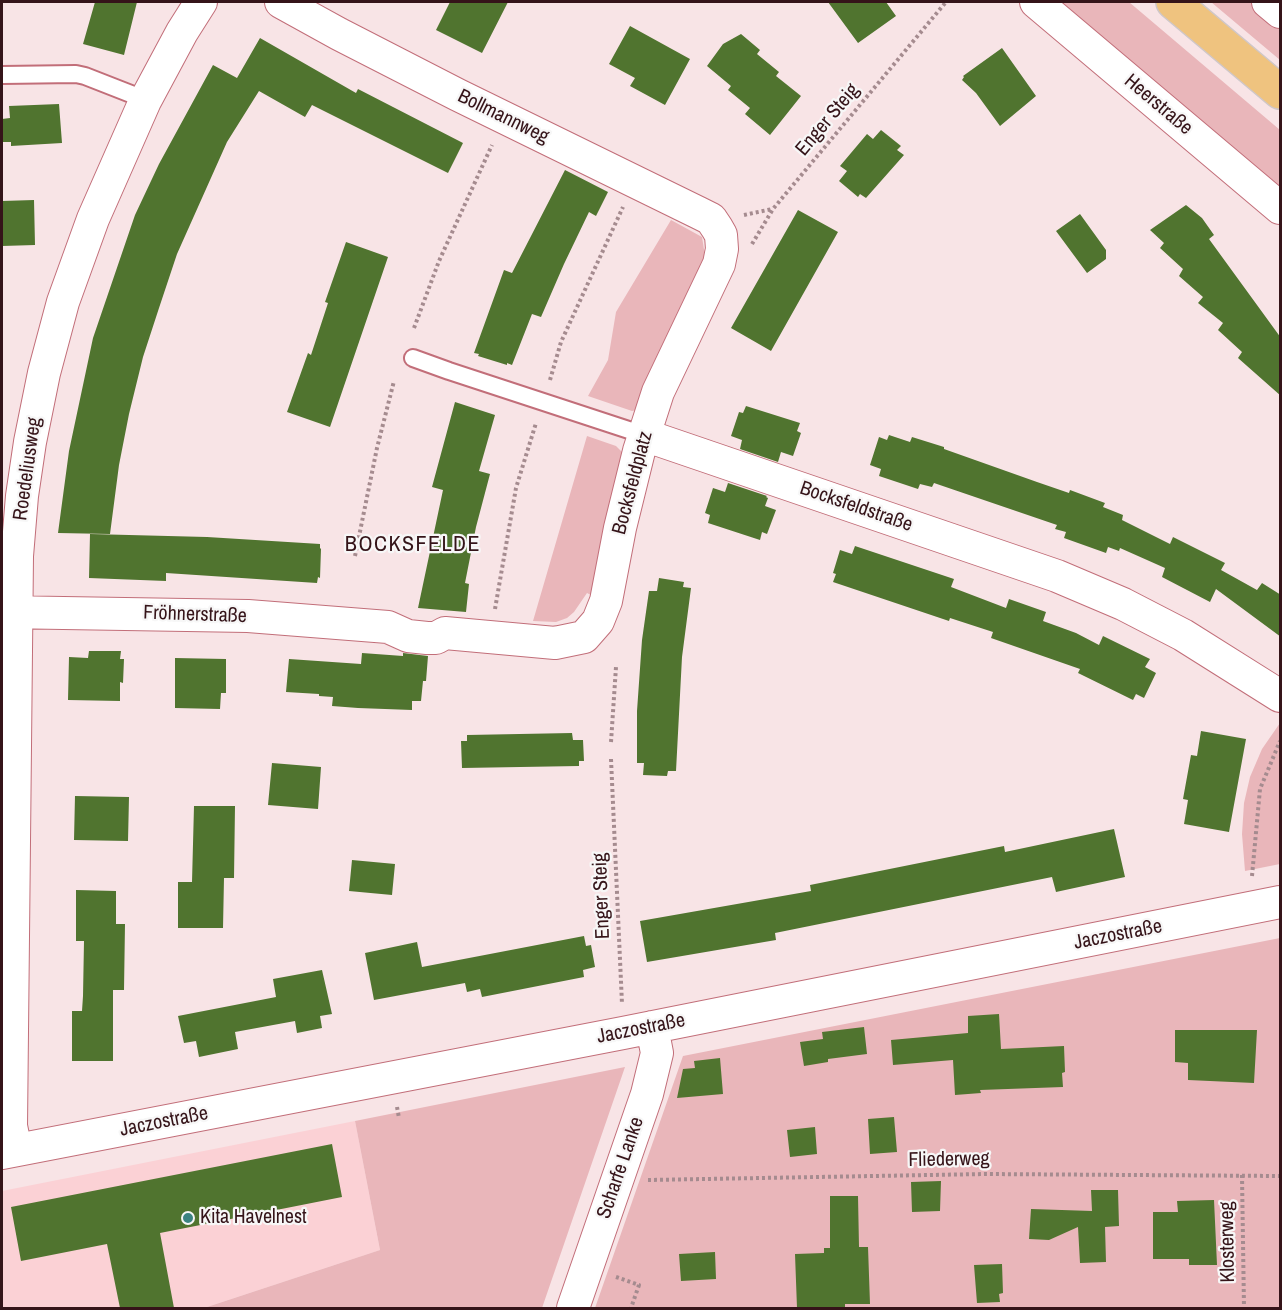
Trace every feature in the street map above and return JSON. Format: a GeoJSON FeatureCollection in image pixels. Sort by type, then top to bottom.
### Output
{"type":"FeatureCollection","features":[{"type":"Feature","properties":{"kind":"main road"},"geometry":{"type":"LineString","coordinates":[[1173,2],[1281,93]]}},
{"type":"Feature","properties":{"kind":"street","name":"Roedeliusweg"},"geometry":{"type":"LineString","coordinates":[[9,1152],[11,1126],[9,611],[30,442],[44,373],[63,302],[93,219],[145,101],[201,2]]}},
{"type":"Feature","properties":{"kind":"street","name":"Bollmannweg"},"geometry":{"type":"LineString","coordinates":[[281,2],[458,95],[711,219],[717,228],[729,225]]}},
{"type":"Feature","properties":{"kind":"street","name":"Heerstraße"},"geometry":{"type":"LineString","coordinates":[[1036,2],[1281,208]]}},
{"type":"Feature","properties":{"kind":"street"},"geometry":{"type":"LineString","coordinates":[[1268,2],[1281,12]]}},
{"type":"Feature","properties":{"kind":"street","name":"Bocksfeldplatz"},"geometry":{"type":"LineString","coordinates":[[489,623],[555,643],[584,637],[598,621],[606,601],[620,528],[644,435],[658,392],[719,264],[729,225]]}},
{"type":"Feature","properties":{"kind":"street","name":"Bocksfeldstraße"},"geometry":{"type":"LineString","coordinates":[[644,435],[1057,576],[1123,604],[1183,635],[1281,696]]}},
{"type":"Feature","properties":{"kind":"street","name":"Fröhnerstraße"},"geometry":{"type":"LineString","coordinates":[[9,611],[248,616],[388,627],[408,636],[427,638],[435,638],[445,633],[489,623]]}},
{"type":"Feature","properties":{"kind":"street","name":"Jaczostraße"},"geometry":{"type":"LineString","coordinates":[[9,1152],[1281,902]]}},
{"type":"Feature","properties":{"kind":"street","name":"Scharfe Lanke"},"geometry":{"type":"LineString","coordinates":[[573,1308],[647,1094],[657,1053],[637,1030]]}},
{"type":"Feature","properties":{"kind":"lane"},"geometry":{"type":"LineString","coordinates":[[2,75],[76,74],[145,101]]}},
{"type":"Feature","properties":{"kind":"lane","name":"Bocksfeldstraße"},"geometry":{"type":"LineString","coordinates":[[413,358],[644,435]]}},
{"type":"Feature","properties":{"kind":"path","name":"Enger Steig"},"geometry":{"type":"LineString","coordinates":[[752,245],[773,209],[946,2]]}},
{"type":"Feature","properties":{"kind":"path"},"geometry":{"type":"LineString","coordinates":[[414,328],[447,244],[492,143]]}},
{"type":"Feature","properties":{"kind":"path"},"geometry":{"type":"LineString","coordinates":[[548,386],[561,342],[624,206]]}},
{"type":"Feature","properties":{"kind":"path"},"geometry":{"type":"LineString","coordinates":[[729,225],[753,214],[773,209]]}},
{"type":"Feature","properties":{"kind":"path"},"geometry":{"type":"LineString","coordinates":[[355,556],[377,448],[394,381]]}},
{"type":"Feature","properties":{"kind":"path"},"geometry":{"type":"LineString","coordinates":[[489,623],[516,488],[538,417]]}},
{"type":"Feature","properties":{"kind":"path"},"geometry":{"type":"LineString","coordinates":[[611,742],[615,667]]}},
{"type":"Feature","properties":{"kind":"path"},"geometry":{"type":"LineString","coordinates":[[1252,876],[1260,789],[1281,741]]}},
{"type":"Feature","properties":{"kind":"path","name":"Enger Steig"},"geometry":{"type":"LineString","coordinates":[[611,759],[637,1030]]}},
{"type":"Feature","properties":{"kind":"path"},"geometry":{"type":"LineString","coordinates":[[397,1105],[399,1118]]}},
{"type":"Feature","properties":{"kind":"path","name":"Fliederweg"},"geometry":{"type":"LineString","coordinates":[[618,1175],[635,1180],[986,1174],[1281,1176]]}},
{"type":"Feature","properties":{"kind":"path","name":"Klosterweg"},"geometry":{"type":"LineString","coordinates":[[1242,1175],[1244,1308]]}},
{"type":"Feature","properties":{"kind":"path"},"geometry":{"type":"LineString","coordinates":[[586,1269],[639,1285],[631,1308]]}},
{"type":"Feature","properties":{"kind":"shaded area"},"geometry":{"type":"Polygon","coordinates":[[[1059,2],[1129,2],[1280,130],[1280,189],[1059,2]]]}},
{"type":"Feature","properties":{"kind":"shaded area"},"geometry":{"type":"Polygon","coordinates":[[[1211,2],[1251,2],[1280,27],[1280,60],[1211,2]]]}},
{"type":"Feature","properties":{"kind":"shaded area"},"geometry":{"type":"Polygon","coordinates":[[[671,220],[702,237],[706,262],[642,409],[632,411],[588,396],[608,360],[616,312],[671,220]]]}},
{"type":"Feature","properties":{"kind":"shaded area"},"geometry":{"type":"Polygon","coordinates":[[[587,436],[616,446],[624,454],[593,596],[587,593],[567,618],[556,622],[533,621],[587,436]]]}},
{"type":"Feature","properties":{"kind":"shaded area"},"geometry":{"type":"Polygon","coordinates":[[[1280,723],[1280,864],[1245,871],[1242,834],[1244,803],[1250,777],[1262,749],[1280,723]]]}},
{"type":"Feature","properties":{"kind":"shaded area"},"geometry":{"type":"Polygon","coordinates":[[[1280,938],[1280,1308],[595,1308],[683,1056],[1280,938]]]}},
{"type":"Feature","properties":{"kind":"shaded area"},"geometry":{"type":"Polygon","coordinates":[[[625,1067],[542,1308],[204,1308],[380,1250],[355,1121],[625,1067]]]}},
{"type":"Feature","properties":{"kind":"shaded area","name":"Kita Havelnest"},"geometry":{"type":"Polygon","coordinates":[[[355,1121],[380,1250],[204,1308],[2,1308],[2,1191],[355,1121]]]}},
{"type":"Feature","properties":{"kind":"building"},"geometry":{"type":"Polygon","coordinates":[[[95,2],[137,2],[124,55],[83,44],[95,2]]]}},
{"type":"Feature","properties":{"kind":"building"},"geometry":{"type":"Polygon","coordinates":[[[450,2],[508,2],[482,53],[436,30],[450,2]]]}},
{"type":"Feature","properties":{"kind":"building"},"geometry":{"type":"Polygon","coordinates":[[[828,2],[886,2],[896,16],[858,43],[828,2]]]}},
{"type":"Feature","properties":{"kind":"building"},"geometry":{"type":"Polygon","coordinates":[[[630,26],[690,59],[665,105],[630,86],[635,78],[609,64],[630,26]]]}},
{"type":"Feature","properties":{"kind":"building"},"geometry":{"type":"Polygon","coordinates":[[[741,34],[760,50],[757,54],[779,72],[776,76],[801,96],[770,135],[745,114],[750,108],[728,90],[731,86],[707,66],[723,44],[741,34]]]}},
{"type":"Feature","properties":{"kind":"building"},"geometry":{"type":"Polygon","coordinates":[[[260,38],[356,93],[358,89],[463,143],[448,173],[312,105],[305,117],[259,91],[227,142],[177,254],[143,357],[129,414],[119,465],[110,534],[58,533],[69,451],[93,338],[135,215],[159,164],[213,65],[237,78],[260,38]]]}},
{"type":"Feature","properties":{"kind":"building"},"geometry":{"type":"Polygon","coordinates":[[[1002,48],[1036,96],[1000,126],[976,93],[962,80],[963,76],[1002,48]]]}},
{"type":"Feature","properties":{"kind":"building"},"geometry":{"type":"Polygon","coordinates":[[[59,104],[62,143],[11,146],[11,142],[2,142],[2,119],[10,118],[9,106],[59,104]]]}},
{"type":"Feature","properties":{"kind":"building"},"geometry":{"type":"Polygon","coordinates":[[[881,130],[901,146],[897,150],[904,155],[866,198],[860,194],[858,197],[839,181],[847,171],[840,166],[867,134],[873,139],[881,130]]]}},
{"type":"Feature","properties":{"kind":"building"},"geometry":{"type":"Polygon","coordinates":[[[565,170],[608,192],[596,216],[589,212],[541,317],[532,314],[512,365],[478,356],[479,354],[474,353],[504,270],[512,273],[565,170]]]}},
{"type":"Feature","properties":{"kind":"building"},"geometry":{"type":"Polygon","coordinates":[[[34,200],[35,245],[2,246],[2,201],[34,200]]]}},
{"type":"Feature","properties":{"kind":"building"},"geometry":{"type":"Polygon","coordinates":[[[1186,205],[1202,218],[1214,235],[1209,239],[1281,338],[1281,396],[1238,358],[1242,352],[1218,330],[1223,323],[1198,303],[1203,297],[1179,276],[1183,269],[1160,248],[1164,243],[1150,230],[1186,205]]]}},
{"type":"Feature","properties":{"kind":"building"},"geometry":{"type":"Polygon","coordinates":[[[798,210],[838,232],[771,351],[731,328],[798,210]]]}},
{"type":"Feature","properties":{"kind":"building"},"geometry":{"type":"Polygon","coordinates":[[[1080,214],[1106,250],[1106,259],[1087,273],[1056,231],[1080,214]]]}},
{"type":"Feature","properties":{"kind":"building"},"geometry":{"type":"Polygon","coordinates":[[[346,242],[388,257],[330,427],[287,412],[308,353],[311,355],[328,303],[325,302],[346,242]]]}},
{"type":"Feature","properties":{"kind":"building"},"geometry":{"type":"Polygon","coordinates":[[[455,402],[495,415],[479,471],[490,474],[465,583],[469,584],[466,612],[418,608],[443,490],[432,487],[455,402]]]}},
{"type":"Feature","properties":{"kind":"building"},"geometry":{"type":"Polygon","coordinates":[[[746,406],[800,423],[797,431],[801,433],[793,456],[781,452],[778,462],[740,449],[742,440],[731,436],[739,412],[743,413],[746,406]]]}},
{"type":"Feature","properties":{"kind":"building"},"geometry":{"type":"Polygon","coordinates":[[[889,435],[910,442],[912,437],[944,447],[944,449],[1037,482],[1069,493],[1070,490],[1105,503],[1103,507],[1123,515],[1122,520],[1170,544],[1173,537],[1225,563],[1221,570],[1257,590],[1262,583],[1281,595],[1281,637],[1216,589],[1210,602],[1162,577],[1165,568],[1120,548],[1119,551],[1108,547],[1106,553],[1064,538],[1066,532],[1055,529],[1057,525],[934,483],[932,487],[920,484],[918,489],[879,476],[881,469],[870,465],[879,437],[887,440],[889,435]]]}},
{"type":"Feature","properties":{"kind":"building"},"geometry":{"type":"Polygon","coordinates":[[[728,483],[767,496],[765,506],[776,510],[767,534],[762,532],[760,540],[708,523],[710,515],[705,513],[713,488],[725,492],[728,483]]]}},
{"type":"Feature","properties":{"kind":"building"},"geometry":{"type":"Polygon","coordinates":[[[90,534],[207,537],[320,544],[320,578],[318,577],[317,583],[166,573],[166,581],[89,578],[90,534]]]}},
{"type":"Feature","properties":{"kind":"building"},"geometry":{"type":"Polygon","coordinates":[[[855,546],[954,579],[951,587],[1006,608],[1009,599],[1046,612],[1043,621],[1076,633],[1099,645],[1103,636],[1150,659],[1145,667],[1156,673],[1144,698],[1136,694],[1133,700],[1078,673],[1080,669],[991,638],[993,632],[950,618],[949,621],[833,582],[836,574],[833,573],[840,550],[852,554],[855,546]]]}},
{"type":"Feature","properties":{"kind":"building"},"geometry":{"type":"Polygon","coordinates":[[[659,578],[684,582],[683,587],[691,588],[682,657],[676,771],[668,771],[667,776],[643,775],[644,763],[637,763],[637,711],[642,640],[649,591],[657,591],[659,578]]]}},
{"type":"Feature","properties":{"kind":"building"},"geometry":{"type":"Polygon","coordinates":[[[89,651],[121,651],[120,659],[124,659],[123,683],[120,682],[120,701],[68,700],[69,657],[88,658],[89,651]]]}},
{"type":"Feature","properties":{"kind":"building"},"geometry":{"type":"Polygon","coordinates":[[[362,653],[403,656],[403,653],[428,656],[426,681],[423,681],[421,701],[412,701],[412,710],[358,708],[332,706],[333,697],[286,692],[289,659],[361,664],[362,653]]]}},
{"type":"Feature","properties":{"kind":"building"},"geometry":{"type":"Polygon","coordinates":[[[175,658],[226,659],[226,693],[221,693],[220,709],[175,708],[175,658]]]}},
{"type":"Feature","properties":{"kind":"building"},"geometry":{"type":"Polygon","coordinates":[[[1201,731],[1246,739],[1229,832],[1184,824],[1188,800],[1183,799],[1191,755],[1197,756],[1201,731]]]}},
{"type":"Feature","properties":{"kind":"building"},"geometry":{"type":"Polygon","coordinates":[[[572,733],[573,740],[583,740],[584,761],[579,761],[579,766],[462,768],[461,741],[467,741],[467,735],[572,733]]]}},
{"type":"Feature","properties":{"kind":"building"},"geometry":{"type":"Polygon","coordinates":[[[272,763],[321,767],[318,809],[268,805],[272,763]]]}},
{"type":"Feature","properties":{"kind":"building"},"geometry":{"type":"Polygon","coordinates":[[[75,796],[129,797],[128,841],[74,840],[75,796]]]}},
{"type":"Feature","properties":{"kind":"building"},"geometry":{"type":"Polygon","coordinates":[[[194,806],[235,806],[234,878],[224,878],[223,928],[178,928],[178,882],[192,882],[194,806]]]}},
{"type":"Feature","properties":{"kind":"building"},"geometry":{"type":"Polygon","coordinates":[[[1114,829],[1125,877],[1056,892],[1052,877],[775,933],[776,940],[647,962],[640,921],[811,891],[810,885],[1004,846],[1005,852],[1114,829]]]}},
{"type":"Feature","properties":{"kind":"building"},"geometry":{"type":"Polygon","coordinates":[[[352,860],[395,864],[392,895],[349,891],[352,860]]]}},
{"type":"Feature","properties":{"kind":"building"},"geometry":{"type":"Polygon","coordinates":[[[76,890],[116,891],[116,924],[125,924],[124,990],[113,990],[113,1061],[72,1061],[72,1011],[82,1011],[83,996],[84,941],[76,941],[76,890]]]}},
{"type":"Feature","properties":{"kind":"building"},"geometry":{"type":"Polygon","coordinates":[[[584,936],[586,946],[591,945],[595,967],[583,970],[584,977],[482,997],[480,989],[467,992],[465,983],[374,1000],[365,953],[417,942],[422,967],[584,936]]]}},
{"type":"Feature","properties":{"kind":"building"},"geometry":{"type":"Polygon","coordinates":[[[322,970],[332,1014],[320,1016],[322,1028],[297,1033],[295,1021],[235,1032],[238,1049],[199,1057],[196,1041],[184,1043],[178,1016],[276,997],[273,979],[322,970]]]}},
{"type":"Feature","properties":{"kind":"building"},"geometry":{"type":"Polygon","coordinates":[[[999,1014],[1001,1049],[1064,1046],[1063,1087],[980,1090],[981,1093],[955,1095],[953,1060],[893,1065],[891,1040],[968,1033],[968,1016],[999,1014]]]}},
{"type":"Feature","properties":{"kind":"building"},"geometry":{"type":"Polygon","coordinates":[[[864,1027],[867,1054],[828,1059],[828,1062],[804,1066],[800,1042],[823,1039],[822,1032],[864,1027]]]}},
{"type":"Feature","properties":{"kind":"building"},"geometry":{"type":"Polygon","coordinates":[[[1175,1030],[1257,1030],[1254,1083],[1188,1080],[1188,1063],[1175,1062],[1175,1030]]]}},
{"type":"Feature","properties":{"kind":"building"},"geometry":{"type":"Polygon","coordinates":[[[720,1058],[723,1094],[677,1098],[683,1069],[695,1068],[694,1061],[720,1058]]]}},
{"type":"Feature","properties":{"kind":"building"},"geometry":{"type":"Polygon","coordinates":[[[894,1117],[897,1152],[870,1154],[868,1119],[894,1117]]]}},
{"type":"Feature","properties":{"kind":"building"},"geometry":{"type":"Polygon","coordinates":[[[815,1127],[817,1154],[790,1157],[787,1130],[815,1127]]]}},
{"type":"Feature","properties":{"kind":"building"},"geometry":{"type":"Polygon","coordinates":[[[332,1144],[342,1197],[160,1233],[174,1308],[120,1308],[107,1244],[21,1261],[11,1207],[332,1144]]]}},
{"type":"Feature","properties":{"kind":"building"},"geometry":{"type":"Polygon","coordinates":[[[941,1181],[940,1211],[912,1212],[911,1182],[941,1181]]]}},
{"type":"Feature","properties":{"kind":"building"},"geometry":{"type":"Polygon","coordinates":[[[1091,1190],[1118,1190],[1119,1226],[1105,1227],[1106,1262],[1080,1263],[1078,1227],[1049,1240],[1029,1239],[1031,1209],[1092,1211],[1091,1190]]]}},
{"type":"Feature","properties":{"kind":"building"},"geometry":{"type":"Polygon","coordinates":[[[830,1196],[858,1196],[859,1247],[868,1247],[870,1304],[845,1304],[845,1308],[797,1308],[795,1254],[824,1253],[824,1248],[830,1248],[830,1196]]]}},
{"type":"Feature","properties":{"kind":"building"},"geometry":{"type":"Polygon","coordinates":[[[1214,1200],[1217,1265],[1189,1265],[1189,1259],[1153,1259],[1153,1212],[1178,1212],[1177,1201],[1214,1200]]]}},
{"type":"Feature","properties":{"kind":"building"},"geometry":{"type":"Polygon","coordinates":[[[715,1252],[716,1279],[681,1281],[679,1254],[715,1252]]]}},
{"type":"Feature","properties":{"kind":"building"},"geometry":{"type":"Polygon","coordinates":[[[1002,1264],[1003,1293],[999,1294],[1000,1302],[977,1303],[974,1265],[1002,1264]]]}},
{"type":"Feature","properties":{"kind":"place","name":"Kita Havelnest"},"geometry":{"type":"Point","coordinates":[188,1218]}},
{"type":"Feature","properties":{"kind":"district","name":"BOCKSFELDE"},"geometry":{"type":"Point","coordinates":[413,545]}}]}
